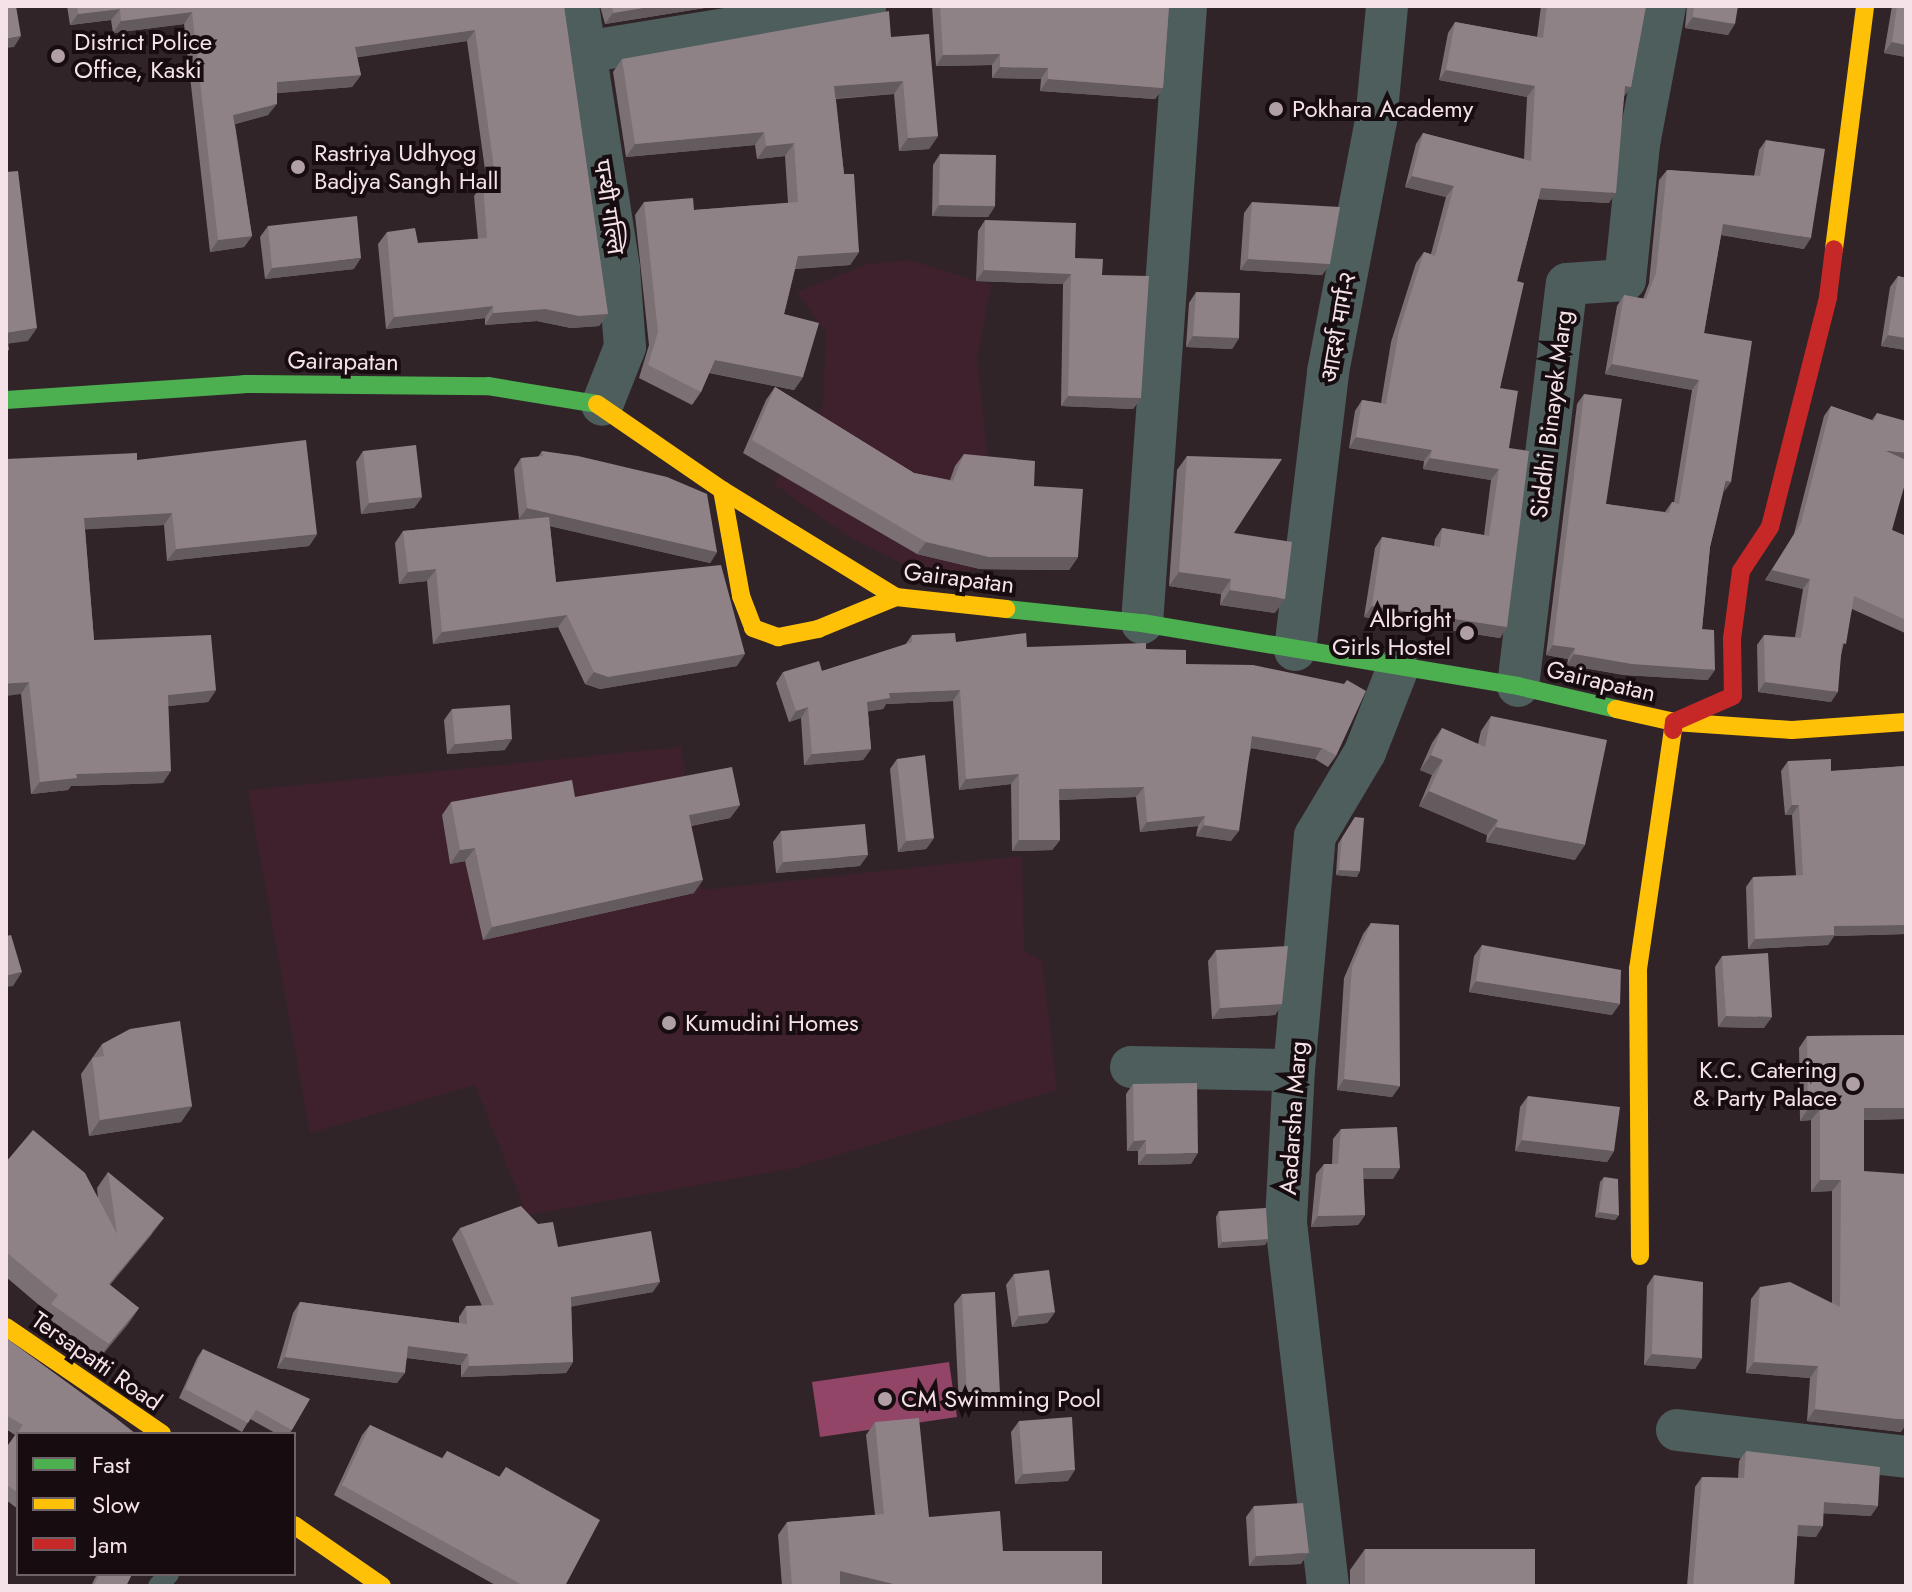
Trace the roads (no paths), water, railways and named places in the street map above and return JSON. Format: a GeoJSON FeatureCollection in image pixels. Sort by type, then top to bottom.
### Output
{"type":"FeatureCollection","features":[{"type":"Feature","properties":{"kind":"main road"},"geometry":{"type":"LineString","coordinates":[[1640,1256],[1638,969],[1674,722],[1733,696],[1732,639],[1741,571],[1770,527],[1828,297],[1865,6]]}},
{"type":"Feature","properties":{"kind":"main road","name":"Gairapatan"},"geometry":{"type":"LineString","coordinates":[[6,400],[244,384],[488,386],[602,405],[722,490],[896,597],[1142,623],[1518,686],[1674,722],[1792,730],[1906,722]]}},
{"type":"Feature","properties":{"kind":"main road"},"geometry":{"type":"LineString","coordinates":[[722,490],[741,596],[753,628],[778,637],[818,629],[896,597]]}},
{"type":"Feature","properties":{"kind":"main road","name":"Tersapatti Road"},"geometry":{"type":"LineString","coordinates":[[6,1327],[159,1432]]}},
{"type":"Feature","properties":{"kind":"main road"},"geometry":{"type":"LineString","coordinates":[[296,1526],[382,1586]]}},
{"type":"Feature","properties":{"kind":"street","name":"पन्थी गल्लि"},"geometry":{"type":"LineString","coordinates":[[578,6],[619,269],[625,347],[602,405]]}},
{"type":"Feature","properties":{"kind":"street"},"geometry":{"type":"LineString","coordinates":[[585,52],[865,6]]}},
{"type":"Feature","properties":{"kind":"street"},"geometry":{"type":"LineString","coordinates":[[1142,623],[1186,6]]}},
{"type":"Feature","properties":{"kind":"street","name":"आदर्श मार्ग-२"},"geometry":{"type":"LineString","coordinates":[[1295,650],[1328,372],[1376,121],[1387,6]]}},
{"type":"Feature","properties":{"kind":"street","name":"Siddhi Binayek Marg"},"geometry":{"type":"LineString","coordinates":[[1518,686],[1567,284],[1625,280],[1639,144],[1665,6]]}},
{"type":"Feature","properties":{"kind":"street","name":"Aadarsha Marg"},"geometry":{"type":"LineString","coordinates":[[1328,1586],[1286,1221],[1294,1070],[1315,836],[1365,752],[1398,668]]}},
{"type":"Feature","properties":{"kind":"street"},"geometry":{"type":"LineString","coordinates":[[1131,1067],[1294,1070]]}},
{"type":"Feature","properties":{"kind":"street"},"geometry":{"type":"LineString","coordinates":[[1677,1430],[1906,1457]]}},
{"type":"Feature","properties":{"kind":"place","name":"District Police Office, Kaski"},"geometry":{"type":"Point","coordinates":[58,56]}},
{"type":"Feature","properties":{"kind":"place","name":"Pokhara Academy"},"geometry":{"type":"Point","coordinates":[1276,109]}},
{"type":"Feature","properties":{"kind":"place","name":"Rastriya Udhyog Badjya Sangh Hall"},"geometry":{"type":"Point","coordinates":[298,167]}},
{"type":"Feature","properties":{"kind":"place","name":"Albright Girls Hostel"},"geometry":{"type":"Point","coordinates":[1467,633]}},
{"type":"Feature","properties":{"kind":"place","name":"Kumudini Homes"},"geometry":{"type":"Point","coordinates":[669,1023]}},
{"type":"Feature","properties":{"kind":"place","name":"K.C. Catering & Party Palace"},"geometry":{"type":"Point","coordinates":[1853,1084]}},
{"type":"Feature","properties":{"kind":"place","name":"CM Swimming Pool"},"geometry":{"type":"Point","coordinates":[885,1399]}}]}
